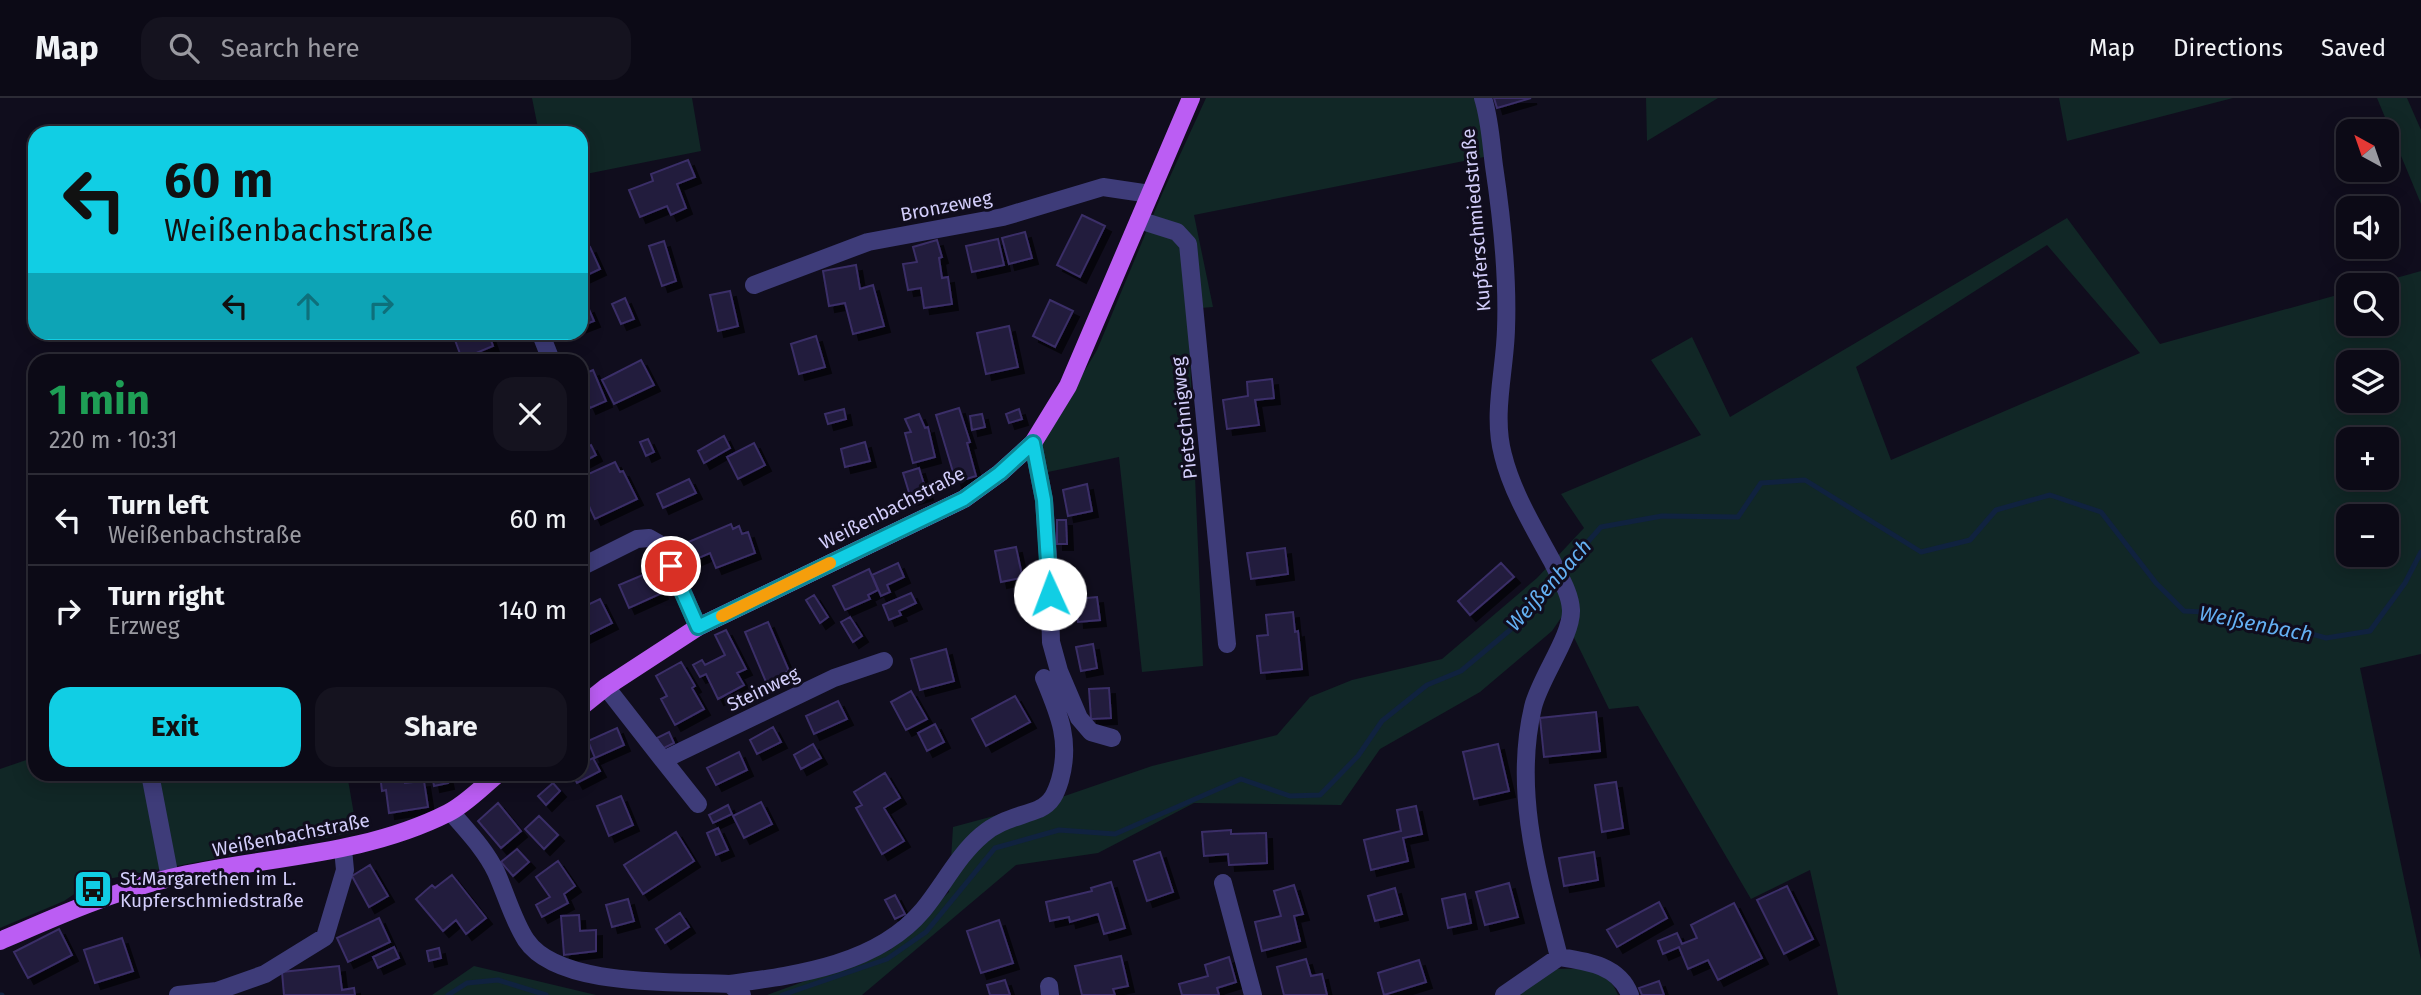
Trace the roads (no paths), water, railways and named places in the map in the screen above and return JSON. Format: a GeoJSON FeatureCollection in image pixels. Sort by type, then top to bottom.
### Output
{"type":"FeatureCollection","features":[{"type":"Feature","properties":{"kind":"main road","name":"Weißenbachstraße"},"geometry":{"type":"LineString","coordinates":[[588,701],[698,627],[964,499],[1000,473],[1033,443],[1068,386],[1191,98]]}},
{"type":"Feature","properties":{"kind":"main road","name":"Weißenbachstraße"},"geometry":{"type":"LineString","coordinates":[[0,940],[90,902],[170,878],[343,849],[393,836],[451,812],[489,781]]}},
{"type":"Feature","properties":{"kind":"street","name":"Kupferschmiedstraße"},"geometry":{"type":"LineString","coordinates":[[1483,98],[1500,205],[1506,296],[1506,331],[1498,411],[1501,443],[1510,477],[1566,588],[1571,609],[1569,624],[1539,686],[1531,718],[1526,802],[1532,856],[1559,957]]}},
{"type":"Feature","properties":{"kind":"street","name":"Bronzeweg"},"geometry":{"type":"LineString","coordinates":[[754,285],[868,242],[1003,217],[1103,187],[1150,194]]}},
{"type":"Feature","properties":{"kind":"street","name":"Pietschnigweg"},"geometry":{"type":"LineString","coordinates":[[1139,220],[1177,232],[1188,244],[1227,644]]}},
{"type":"Feature","properties":{"kind":"street"},"geometry":{"type":"LineString","coordinates":[[1033,443],[1044,500],[1051,642],[1059,671],[1079,718],[1091,732],[1112,738]]}},
{"type":"Feature","properties":{"kind":"street"},"geometry":{"type":"LineString","coordinates":[[588,564],[637,539],[649,538],[663,546],[698,627]]}},
{"type":"Feature","properties":{"kind":"street","name":"Steinweg"},"geometry":{"type":"LineString","coordinates":[[663,760],[834,678],[884,661]]}},
{"type":"Feature","properties":{"kind":"street"},"geometry":{"type":"LineString","coordinates":[[451,812],[495,869],[526,940],[554,963],[580,973],[618,979],[736,990],[803,974],[864,953],[897,934],[922,911],[941,883],[981,835],[1001,821],[1042,808],[1055,796],[1063,767],[1065,742],[1060,717],[1044,678]]}},
{"type":"Feature","properties":{"kind":"street"},"geometry":{"type":"LineString","coordinates":[[606,687],[698,804]]}},
{"type":"Feature","properties":{"kind":"street"},"geometry":{"type":"LineString","coordinates":[[151,781],[170,878]]}},
{"type":"Feature","properties":{"kind":"street"},"geometry":{"type":"LineString","coordinates":[[178,995],[217,991],[265,974],[325,937],[345,870],[343,849]]}},
{"type":"Feature","properties":{"kind":"street"},"geometry":{"type":"LineString","coordinates":[[1223,883],[1253,995]]}},
{"type":"Feature","properties":{"kind":"street"},"geometry":{"type":"LineString","coordinates":[[1504,995],[1559,957],[1596,963],[1609,970],[1628,989],[1630,995]]}},
{"type":"Feature","properties":{"kind":"waterway","name":"Weißenbach"},"geometry":{"type":"LineString","coordinates":[[782,995],[887,959],[926,932],[995,848],[1059,830],[1115,834],[1241,779],[1290,796],[1320,795],[1358,756],[1382,721],[1427,685],[1461,671],[1510,630],[1601,527],[1662,516],[1738,517],[1761,483],[1805,480],[1921,552],[1970,540],[1996,510],[2050,495],[2101,512],[2156,583],[2184,611],[2222,613],[2326,638],[2370,631],[2405,583],[2421,552]]}},
{"type":"Feature","properties":{"kind":"waterway","name":"Weißenbach"},"geometry":{"type":"LineString","coordinates":[[448,995],[467,983],[498,980],[546,995]]}},
{"type":"Feature","properties":{"kind":"place","name":"St.Margarethen im L. Kupferschmiedstraße"},"geometry":{"type":"Point","coordinates":[93,889]}}]}
